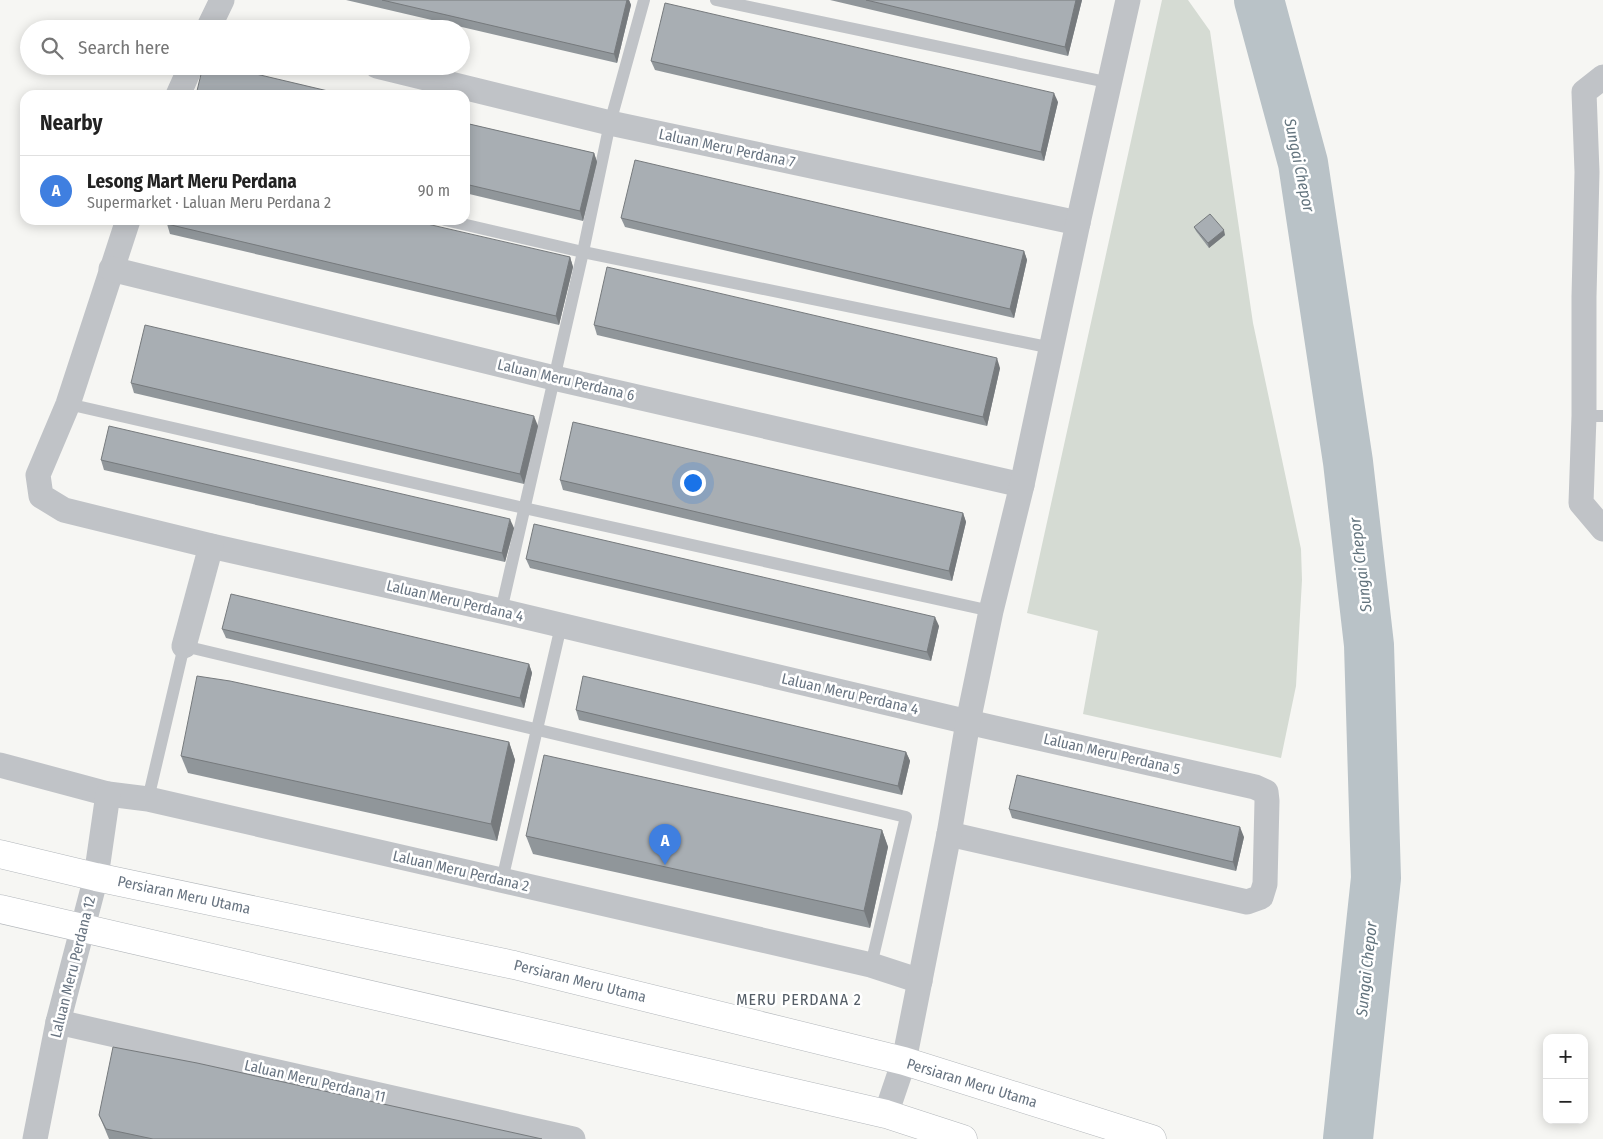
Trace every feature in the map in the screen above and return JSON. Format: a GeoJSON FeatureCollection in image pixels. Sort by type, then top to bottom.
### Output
{"type":"FeatureCollection","features":[{"type":"Feature","properties":{"kind":"street"},"geometry":{"type":"LineString","coordinates":[[216,20],[222,0]]}},
{"type":"Feature","properties":{"kind":"street"},"geometry":{"type":"LineString","coordinates":[[886,1114],[904,1061],[949,834],[968,722],[991,611],[1022,486],[1128,0]]}},
{"type":"Feature","properties":{"kind":"street"},"geometry":{"type":"LineString","coordinates":[[180,90],[187,75]]}},
{"type":"Feature","properties":{"kind":"street","name":"Laluan Meru Perdana 7"},"geometry":{"type":"LineString","coordinates":[[415,75],[610,123],[1078,224]]}},
{"type":"Feature","properties":{"kind":"street"},"geometry":{"type":"LineString","coordinates":[[1603,77],[1584,92],[1595,172],[1594,416],[1581,503],[1603,529]]}},
{"type":"Feature","properties":{"kind":"street","name":"Laluan Meru Perdana 4"},"geometry":{"type":"LineString","coordinates":[[126,225],[68,404],[38,475],[42,496],[64,510],[968,722]]}},
{"type":"Feature","properties":{"kind":"street","name":"Laluan Meru Perdana 6"},"geometry":{"type":"LineString","coordinates":[[111,269],[554,378],[1022,486]]}},
{"type":"Feature","properties":{"kind":"street"},"geometry":{"type":"LineString","coordinates":[[184,646],[211,546]]}},
{"type":"Feature","properties":{"kind":"street","name":"Laluan Meru Perdana 5"},"geometry":{"type":"LineString","coordinates":[[949,834],[1247,902],[1261,897],[1265,884],[1266,792],[1256,787],[968,722]]}},
{"type":"Feature","properties":{"kind":"street","name":"Laluan Meru Perdana 2"},"geometry":{"type":"LineString","coordinates":[[0,765],[108,794],[148,800],[871,964],[920,981]]}},
{"type":"Feature","properties":{"kind":"street","name":"Laluan Meru Perdana 12"},"geometry":{"type":"LineString","coordinates":[[35,1139],[58,1022],[96,877],[108,794]]}},
{"type":"Feature","properties":{"kind":"street","name":"Persiaran Meru Utama"},"geometry":{"type":"LineString","coordinates":[[0,854],[96,877],[514,965],[904,1061],[1152,1139]]}},
{"type":"Feature","properties":{"kind":"street"},"geometry":{"type":"LineString","coordinates":[[0,909],[886,1114],[963,1139]]}},
{"type":"Feature","properties":{"kind":"street","name":"Laluan Meru Perdana 11"},"geometry":{"type":"LineString","coordinates":[[58,1022],[573,1139]]}},
{"type":"Feature","properties":{"kind":"lane"},"geometry":{"type":"LineString","coordinates":[[501,611],[583,252],[610,123],[644,0]]}},
{"type":"Feature","properties":{"kind":"lane"},"geometry":{"type":"LineString","coordinates":[[716,0],[1111,83]]}},
{"type":"Feature","properties":{"kind":"lane"},"geometry":{"type":"LineString","coordinates":[[467,225],[583,252],[1052,348]]}},
{"type":"Feature","properties":{"kind":"lane"},"geometry":{"type":"LineString","coordinates":[[68,404],[524,508],[991,611]]}},
{"type":"Feature","properties":{"kind":"lane"},"geometry":{"type":"LineString","coordinates":[[502,880],[561,626]]}},
{"type":"Feature","properties":{"kind":"lane"},"geometry":{"type":"LineString","coordinates":[[148,800],[184,646],[906,817],[871,964]]}},
{"type":"Feature","properties":{"kind":"shaded area"},"geometry":{"type":"Polygon","coordinates":[[[1162,0],[1188,0],[1210,31],[1253,323],[1301,549],[1302,580],[1296,686],[1281,758],[1083,714],[1098,631],[1027,613],[1162,0]]]}},
{"type":"Feature","properties":{"kind":"building"},"geometry":{"type":"Polygon","coordinates":[[[382,0],[627,0],[614,54],[382,0]]]}},
{"type":"Feature","properties":{"kind":"building"},"geometry":{"type":"Polygon","coordinates":[[[866,0],[1076,0],[1065,47],[866,0]]]}},
{"type":"Feature","properties":{"kind":"building"},"geometry":{"type":"Polygon","coordinates":[[[665,3],[1054,93],[1041,152],[651,61],[665,3]]]}},
{"type":"Feature","properties":{"kind":"building"},"geometry":{"type":"Polygon","coordinates":[[[201,75],[260,75],[324,90],[197,90],[201,75]]]}},
{"type":"Feature","properties":{"kind":"building"},"geometry":{"type":"Polygon","coordinates":[[[470,124],[594,153],[580,211],[470,185],[470,124]]]}},
{"type":"Feature","properties":{"kind":"building"},"geometry":{"type":"Polygon","coordinates":[[[635,160],[1024,251],[1010,309],[621,218],[635,160]]]}},
{"type":"Feature","properties":{"kind":"building"},"geometry":{"type":"Polygon","coordinates":[[[1210,214],[1224,230],[1208,243],[1194,227],[1210,214]]]}},
{"type":"Feature","properties":{"kind":"building"},"geometry":{"type":"Polygon","coordinates":[[[171,225],[432,225],[570,257],[556,316],[171,225]]]}},
{"type":"Feature","properties":{"kind":"building"},"geometry":{"type":"Polygon","coordinates":[[[607,267],[997,358],[983,417],[594,325],[607,267]]]}},
{"type":"Feature","properties":{"kind":"building"},"geometry":{"type":"Polygon","coordinates":[[[145,325],[534,416],[520,474],[131,383],[145,325]]]}},
{"type":"Feature","properties":{"kind":"building"},"geometry":{"type":"Polygon","coordinates":[[[573,422],[963,513],[949,571],[560,480],[573,422]]]}},
{"type":"Feature","properties":{"kind":"building"},"geometry":{"type":"Polygon","coordinates":[[[109,426],[510,519],[502,553],[101,460],[109,426]]]}},
{"type":"Feature","properties":{"kind":"building"},"geometry":{"type":"Polygon","coordinates":[[[534,524],[935,617],[927,652],[526,559],[534,524]]]}},
{"type":"Feature","properties":{"kind":"building"},"geometry":{"type":"Polygon","coordinates":[[[231,594],[529,664],[520,698],[222,629],[231,594]]]}},
{"type":"Feature","properties":{"kind":"building"},"geometry":{"type":"Polygon","coordinates":[[[197,676],[230,681],[509,742],[491,824],[181,756],[197,676]]]}},
{"type":"Feature","properties":{"kind":"building"},"geometry":{"type":"Polygon","coordinates":[[[583,676],[906,752],[898,786],[576,710],[583,676]]]}},
{"type":"Feature","properties":{"kind":"building"},"geometry":{"type":"Polygon","coordinates":[[[544,755],[882,830],[864,911],[526,836],[544,755]]]}},
{"type":"Feature","properties":{"kind":"building"},"geometry":{"type":"Polygon","coordinates":[[[1017,775],[1240,827],[1233,862],[1009,809],[1017,775]]]}},
{"type":"Feature","properties":{"kind":"building"},"geometry":{"type":"Polygon","coordinates":[[[113,1047],[197,1063],[542,1139],[153,1139],[106,1129],[99,1115],[113,1047]]]}},
{"type":"Feature","properties":{"kind":"waterway","name":"Sungai Chepor"},"geometry":{"type":"LineString","coordinates":[[1259,0],[1303,163],[1348,462],[1369,645],[1376,878],[1348,1139]]}},
{"type":"Feature","properties":{"kind":"place","name":"Lesong Mart Meru Perdana"},"geometry":{"type":"Point","coordinates":[665,865]}},
{"type":"Feature","properties":{"kind":"district","name":"MERU PERDANA 2"},"geometry":{"type":"Point","coordinates":[799,999]}}]}
